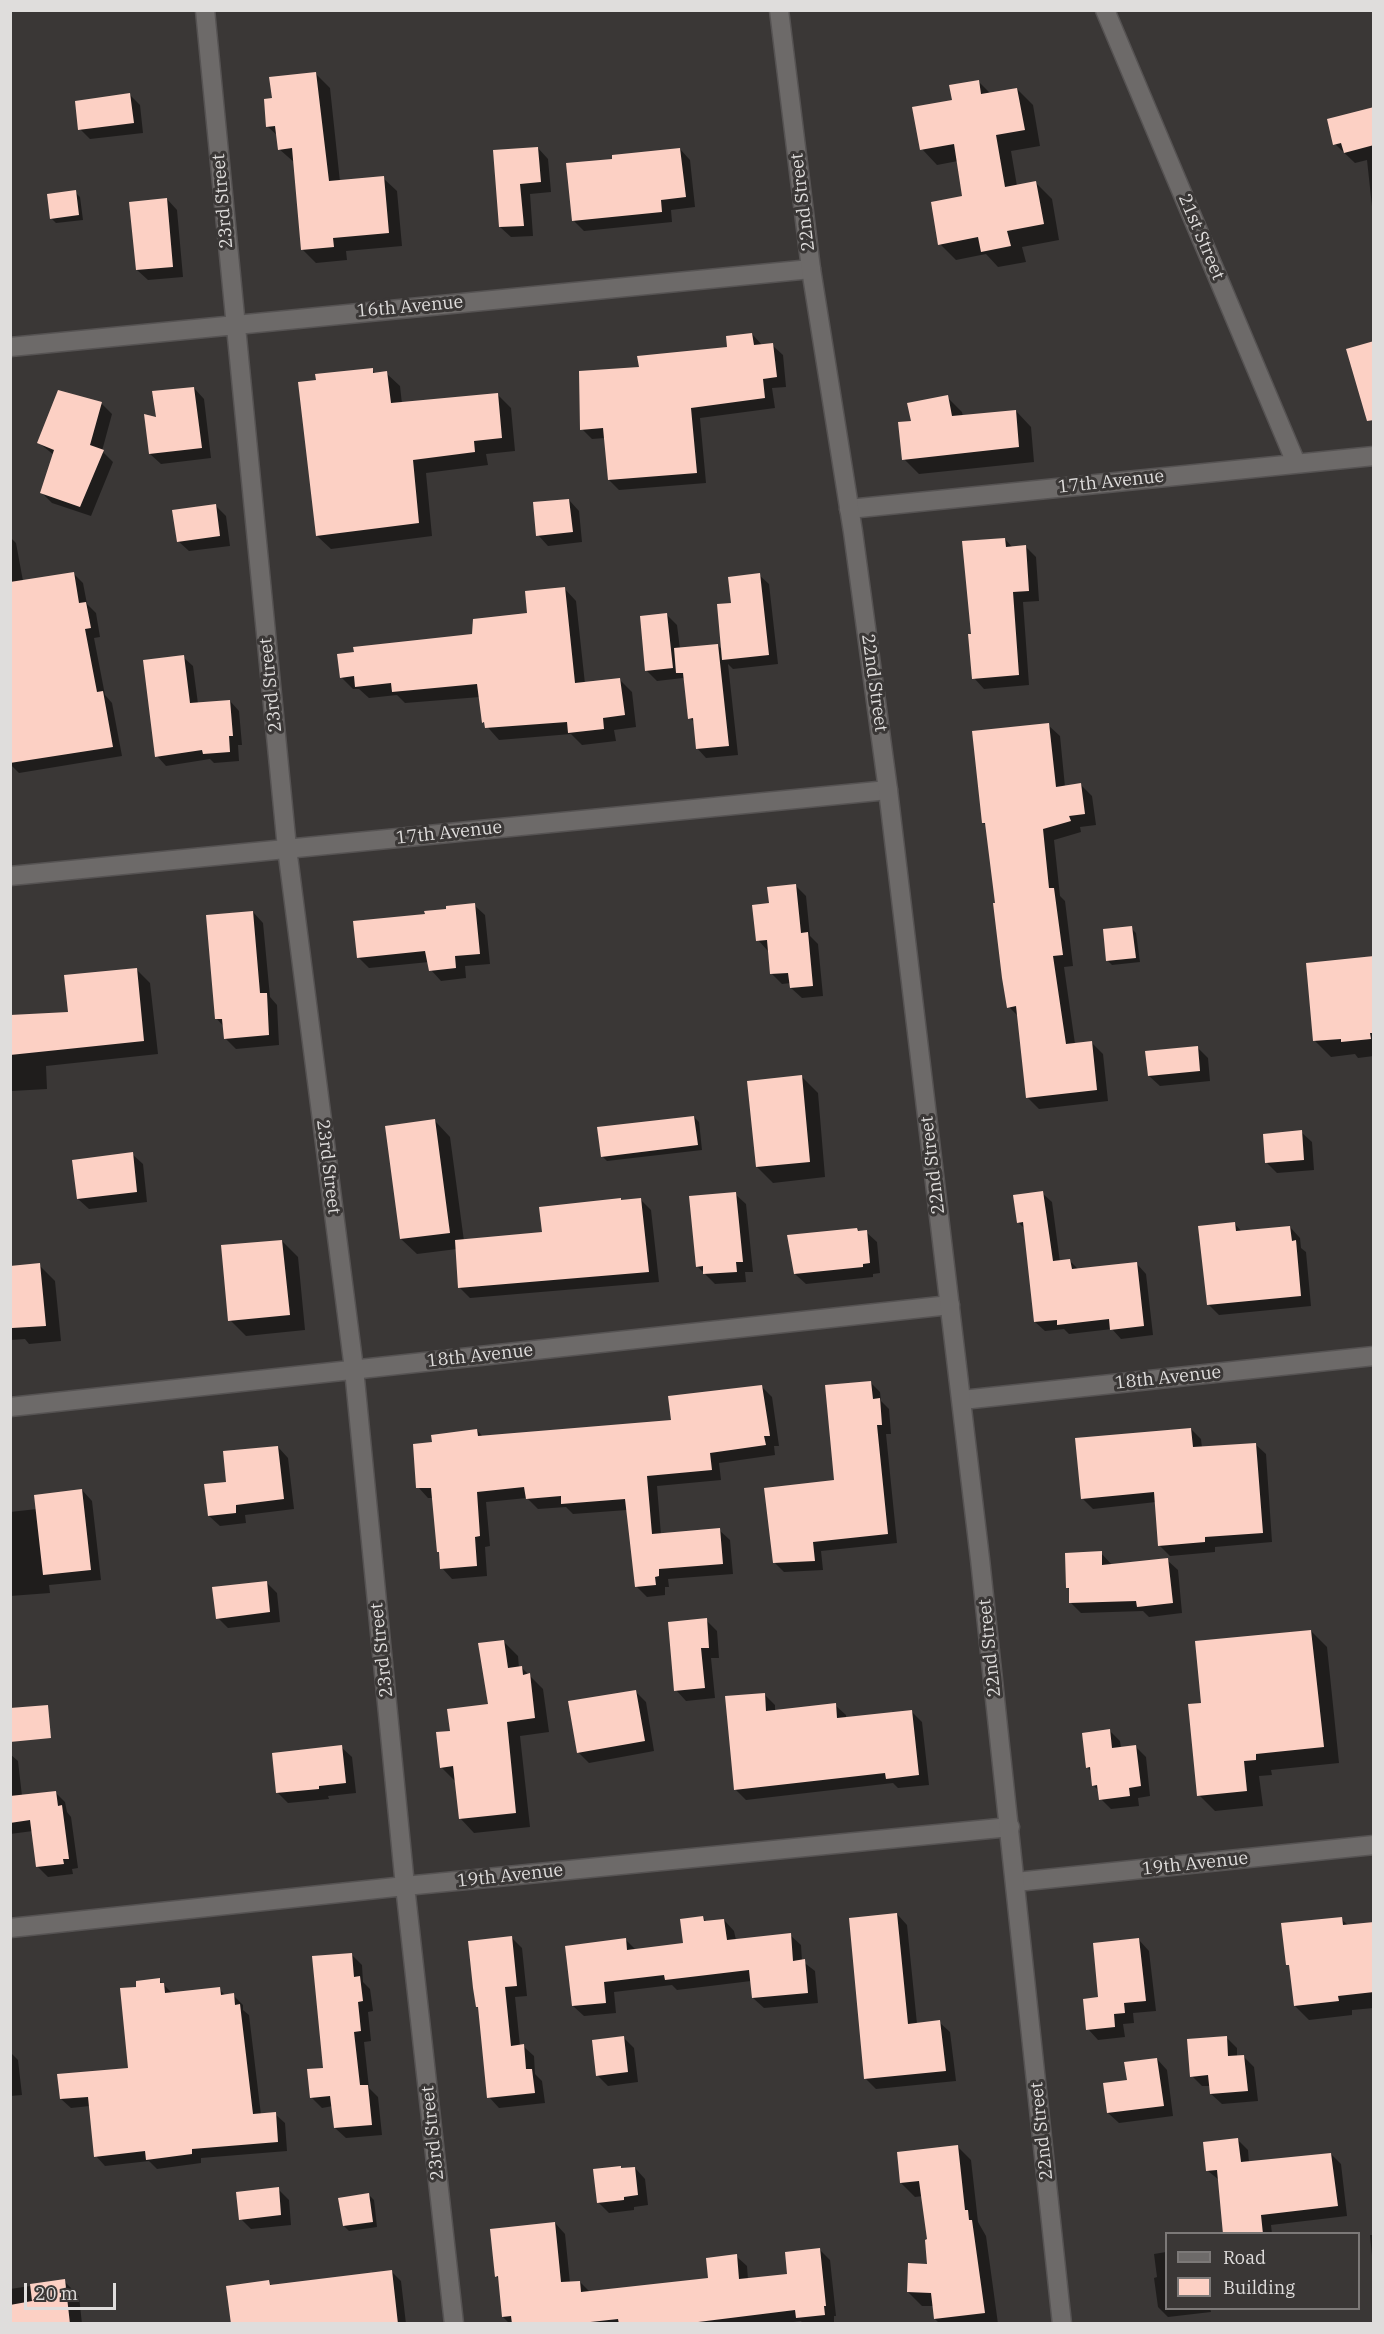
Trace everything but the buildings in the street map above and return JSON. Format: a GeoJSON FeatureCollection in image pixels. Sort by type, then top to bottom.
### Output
{"type":"FeatureCollection","features":[{"type":"Feature","properties":{"kind":"street","name":"23rd Street"},"geometry":{"type":"LineString","coordinates":[[205,10],[287,849],[354,1370],[405,1886],[454,2324]]}},
{"type":"Feature","properties":{"kind":"street","name":"22nd Street"},"geometry":{"type":"LineString","coordinates":[[779,10],[811,269],[849,509],[888,790],[962,1400],[1016,1882],[1062,2324]]}},
{"type":"Feature","properties":{"kind":"street","name":"21st Street"},"geometry":{"type":"LineString","coordinates":[[1105,10],[1296,463]]}},
{"type":"Feature","properties":{"kind":"street","name":"16th Avenue"},"geometry":{"type":"LineString","coordinates":[[10,347],[234,323],[811,269]]}},
{"type":"Feature","properties":{"kind":"street","name":"17th Avenue"},"geometry":{"type":"LineString","coordinates":[[849,509],[1374,456]]}},
{"type":"Feature","properties":{"kind":"street","name":"17th Avenue"},"geometry":{"type":"LineString","coordinates":[[10,876],[888,790]]}},
{"type":"Feature","properties":{"kind":"street","name":"18th Avenue"},"geometry":{"type":"LineString","coordinates":[[10,1407],[950,1305]]}},
{"type":"Feature","properties":{"kind":"street","name":"18th Avenue"},"geometry":{"type":"LineString","coordinates":[[962,1400],[1374,1356]]}},
{"type":"Feature","properties":{"kind":"street","name":"19th Avenue"},"geometry":{"type":"LineString","coordinates":[[10,1928],[405,1886],[1010,1827]]}},
{"type":"Feature","properties":{"kind":"street","name":"19th Avenue"},"geometry":{"type":"LineString","coordinates":[[1016,1882],[1374,1845]]}}]}
